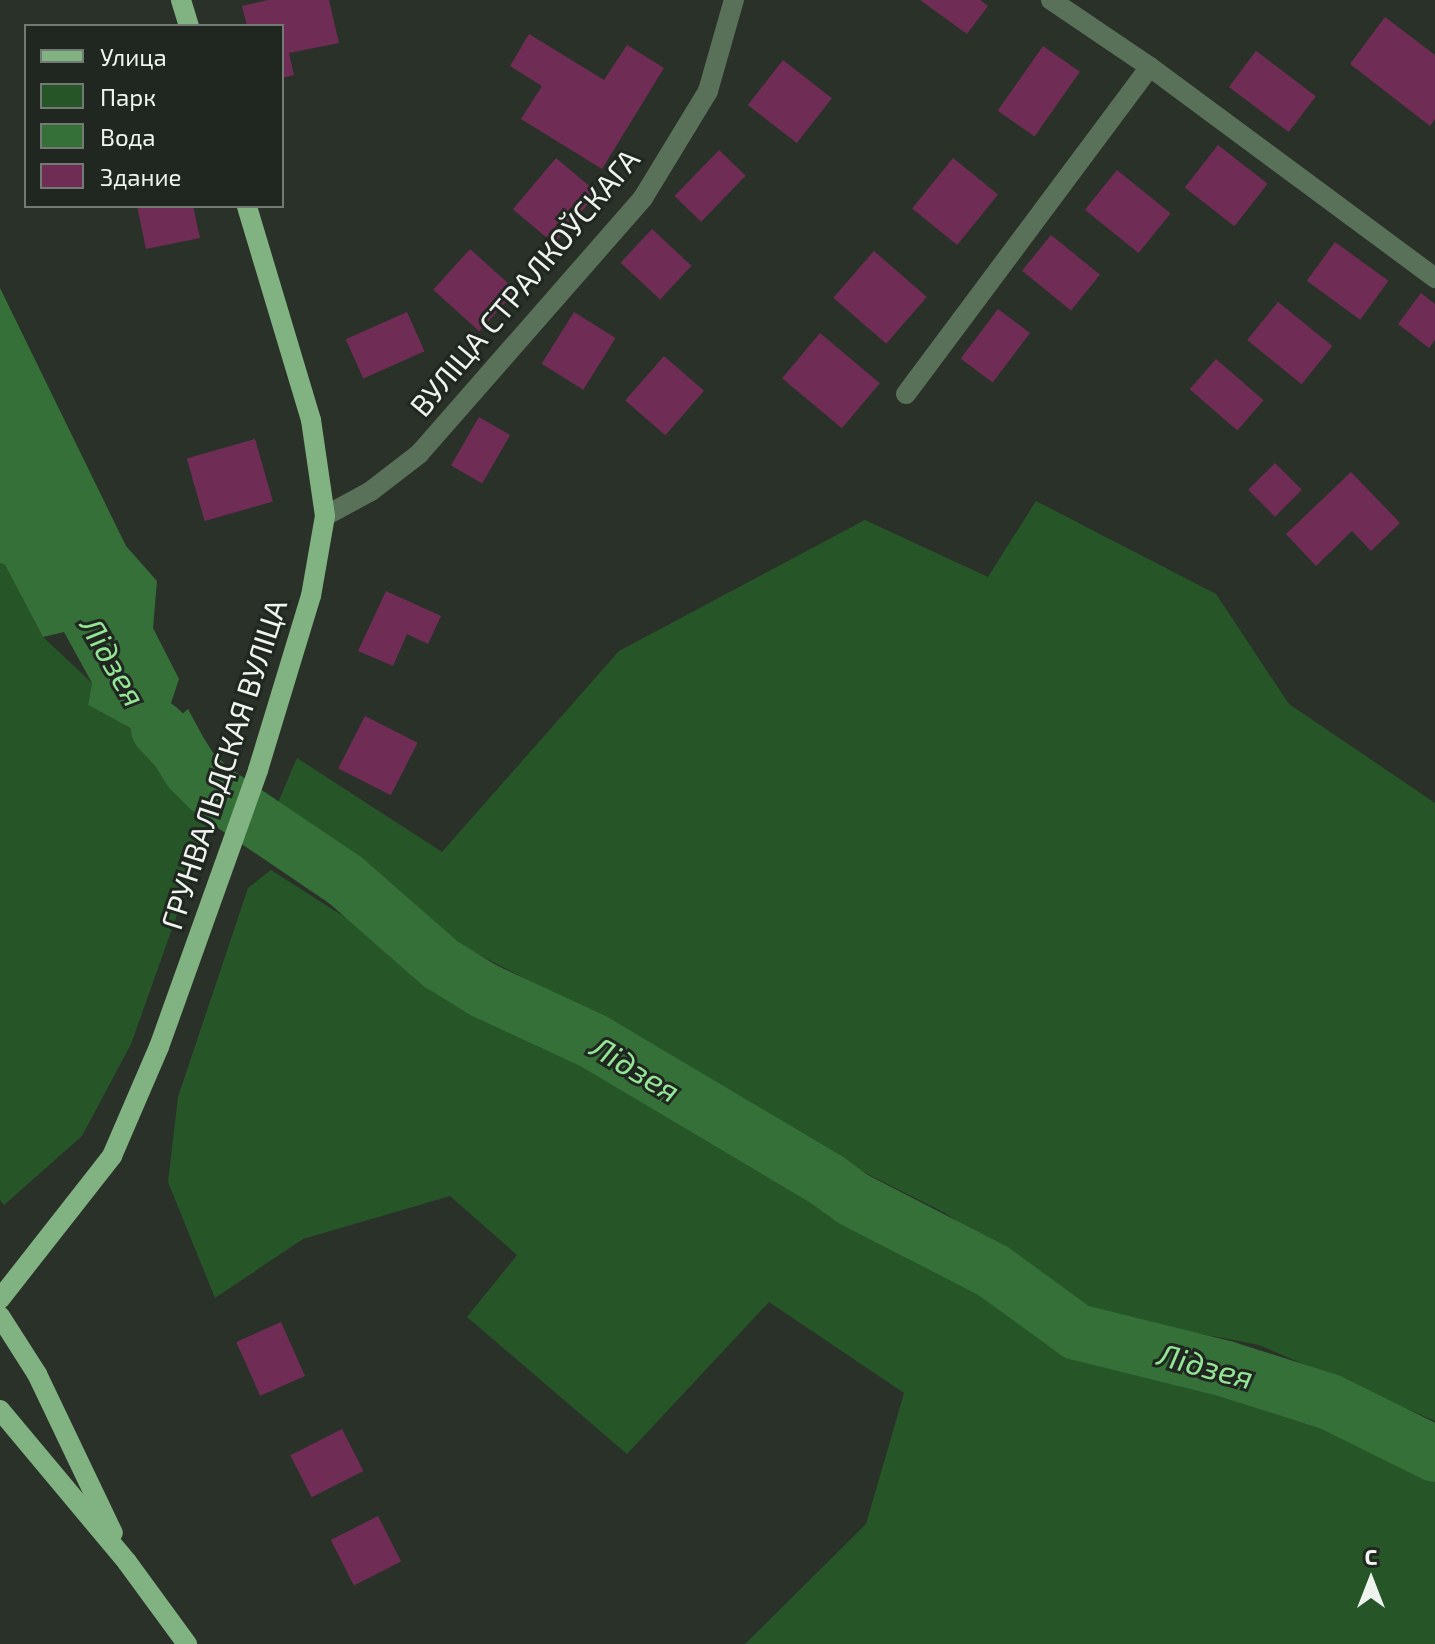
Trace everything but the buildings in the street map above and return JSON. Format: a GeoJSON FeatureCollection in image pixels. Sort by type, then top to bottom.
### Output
{"type":"FeatureCollection","features":[{"type":"Feature","properties":{"kind":"main road"},"geometry":{"type":"LineString","coordinates":[[181,0],[188,24]]}},
{"type":"Feature","properties":{"kind":"main road","name":"ГРУНВАЛЬДСКАЯ ВУЛІЦА"},"geometry":{"type":"LineString","coordinates":[[0,1299],[112,1156],[159,1047],[258,770],[311,596],[325,516],[311,420],[248,208]]}},
{"type":"Feature","properties":{"kind":"main road"},"geometry":{"type":"LineString","coordinates":[[0,1316],[37,1374],[127,1562]]}},
{"type":"Feature","properties":{"kind":"main road"},"geometry":{"type":"LineString","coordinates":[[0,1410],[127,1562],[187,1644]]}},
{"type":"Feature","properties":{"kind":"street","name":"ВУЛІЦА СТРАЛКОЎСКАГА"},"geometry":{"type":"LineString","coordinates":[[325,516],[371,491],[419,454],[643,198],[708,91],[734,0]]}},
{"type":"Feature","properties":{"kind":"street"},"geometry":{"type":"LineString","coordinates":[[1051,0],[1150,67],[1435,278]]}},
{"type":"Feature","properties":{"kind":"street"},"geometry":{"type":"LineString","coordinates":[[906,394],[1150,67]]}},
{"type":"Feature","properties":{"kind":"green space"},"geometry":{"type":"Polygon","coordinates":[[[1036,501],[1216,594],[1289,704],[1435,803],[1435,1421],[1259,1345],[1098,1314],[945,1213],[808,1144],[653,1045],[470,950],[291,831],[274,812],[297,758],[442,852],[619,651],[865,520],[988,577],[1036,501]]]}},
{"type":"Feature","properties":{"kind":"green space"},"geometry":{"type":"Polygon","coordinates":[[[0,563],[5,565],[43,637],[92,683],[88,705],[169,749],[206,799],[208,828],[131,1044],[82,1136],[4,1205],[0,1200],[0,563]]]}},
{"type":"Feature","properties":{"kind":"green space"},"geometry":{"type":"Polygon","coordinates":[[[271,870],[454,987],[635,1082],[791,1189],[920,1252],[1088,1357],[1242,1389],[1411,1455],[1435,1474],[1435,1644],[745,1644],[866,1524],[904,1393],[769,1302],[627,1454],[467,1317],[517,1255],[450,1196],[303,1239],[215,1298],[168,1182],[178,1097],[248,888],[271,870]]]}},
{"type":"Feature","properties":{"kind":"water"},"geometry":{"type":"Polygon","coordinates":[[[0,288],[126,546],[157,581],[153,628],[179,679],[171,703],[180,716],[188,709],[202,735],[199,743],[216,768],[206,799],[169,749],[88,705],[92,683],[64,632],[43,637],[5,565],[0,563],[0,288]]]}},
{"type":"Feature","properties":{"kind":"waterway","name":"Лідзея"},"geometry":{"type":"LineString","coordinates":[[159,729],[209,788],[345,880],[441,964],[483,990],[593,1041],[827,1180],[853,1199],[993,1271],[1077,1332],[1226,1369],[1330,1402],[1435,1454]]}}]}
